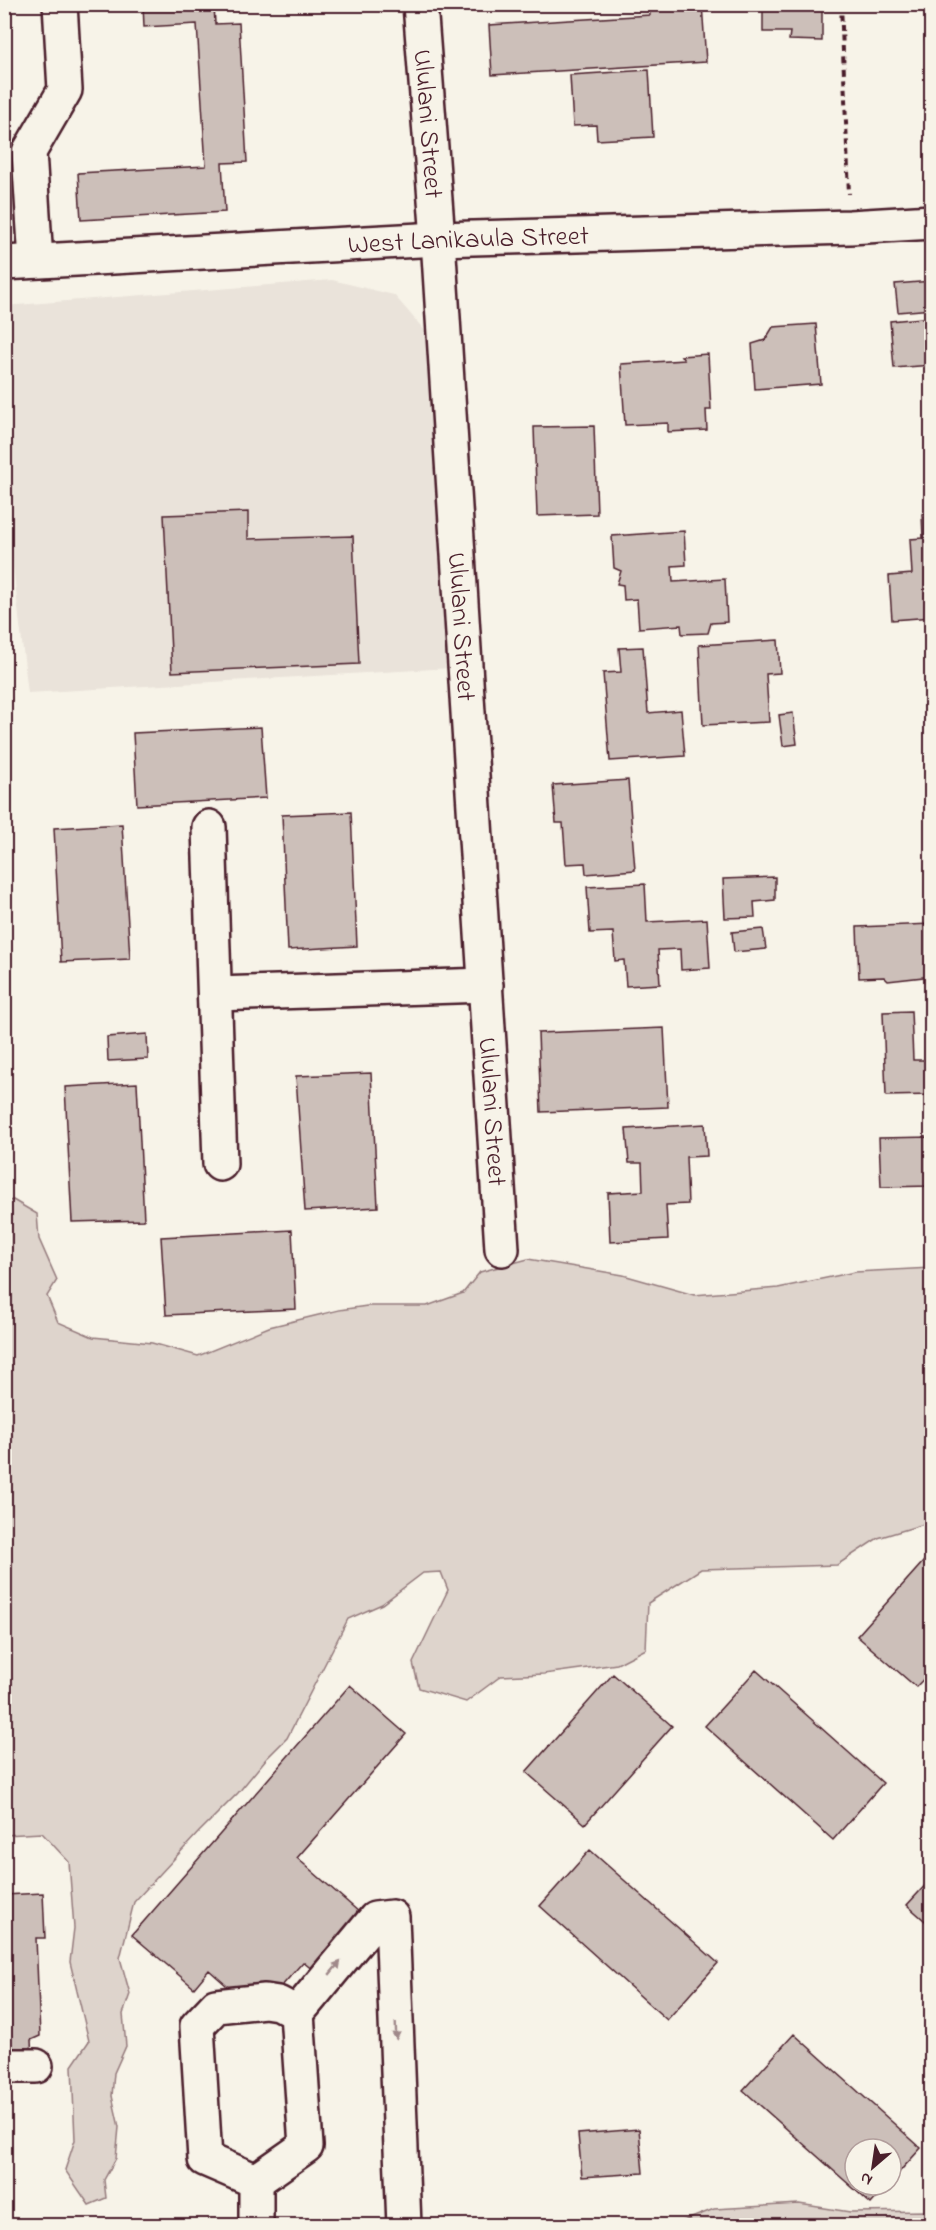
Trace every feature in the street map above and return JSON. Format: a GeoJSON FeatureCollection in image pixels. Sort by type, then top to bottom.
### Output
{"type":"FeatureCollection","features":[{"type":"Feature","properties":{"kind":"street"},"geometry":{"type":"LineString","coordinates":[[20,262],[29,152],[65,90],[60,4]]}},
{"type":"Feature","properties":{"kind":"street","name":"Ululani Street"},"geometry":{"type":"LineString","coordinates":[[420,4],[438,239],[502,1249]]}},
{"type":"Feature","properties":{"kind":"street","name":"West Lanikaula Street"},"geometry":{"type":"LineString","coordinates":[[20,262],[438,239],[850,227],[932,222]]}},
{"type":"Feature","properties":{"kind":"street"},"geometry":{"type":"LineString","coordinates":[[209,827],[220,1164]]}},
{"type":"Feature","properties":{"kind":"street"},"geometry":{"type":"LineString","coordinates":[[215,994],[486,985]]}},
{"type":"Feature","properties":{"kind":"street"},"geometry":{"type":"LineString","coordinates":[[256,2181],[306,2146],[297,2013],[375,1919],[392,1917],[404,2226]]}},
{"type":"Feature","properties":{"kind":"street"},"geometry":{"type":"LineString","coordinates":[[256,2181],[206,2159],[197,2026],[216,2006],[233,2003],[278,2003],[297,2013]]}},
{"type":"Feature","properties":{"kind":"street"},"geometry":{"type":"LineString","coordinates":[[256,2181],[256,2226]]}},
{"type":"Feature","properties":{"kind":"path"},"geometry":{"type":"LineString","coordinates":[[841,4],[850,227]]}},
{"type":"Feature","properties":{"kind":"shaded area"},"geometry":{"type":"Polygon","coordinates":[[[332,280],[394,295],[426,332],[451,668],[28,693],[5,498],[4,306],[332,280]]]}},
{"type":"Feature","properties":{"kind":"shaded area"},"geometry":{"type":"Polygon","coordinates":[[[13,1200],[37,1214],[39,1239],[57,1280],[47,1296],[58,1322],[93,1337],[152,1343],[198,1356],[269,1327],[339,1310],[367,1306],[427,1306],[463,1293],[480,1272],[528,1259],[623,1275],[694,1295],[778,1288],[855,1272],[931,1268],[931,1522],[878,1538],[837,1565],[701,1569],[648,1603],[646,1649],[617,1664],[544,1674],[501,1676],[466,1702],[419,1688],[413,1663],[448,1590],[441,1572],[423,1573],[382,1604],[348,1619],[287,1738],[134,1902],[120,1958],[130,1994],[123,2014],[126,2046],[114,2073],[112,2096],[119,2127],[116,2158],[104,2180],[106,2198],[89,2205],[65,2170],[75,2140],[72,2066],[89,2041],[70,1962],[74,1928],[69,1862],[42,1833],[5,1835],[4,1202],[13,1200]]]}},
{"type":"Feature","properties":{"kind":"shaded area"},"geometry":{"type":"Polygon","coordinates":[[[799,2204],[850,2212],[931,2211],[931,2225],[674,2225],[714,2209],[799,2204]]]}},
{"type":"Feature","properties":{"kind":"building"},"geometry":{"type":"Polygon","coordinates":[[[143,4],[214,4],[215,24],[239,23],[247,162],[222,163],[225,212],[81,220],[78,173],[206,166],[197,24],[144,27],[143,4]]]}},
{"type":"Feature","properties":{"kind":"building"},"geometry":{"type":"Polygon","coordinates":[[[649,4],[702,4],[706,62],[492,75],[489,25],[650,15],[649,4]]]}},
{"type":"Feature","properties":{"kind":"building"},"geometry":{"type":"Polygon","coordinates":[[[763,4],[822,4],[822,41],[789,40],[790,32],[763,32],[763,4]]]}},
{"type":"Feature","properties":{"kind":"building"},"geometry":{"type":"Polygon","coordinates":[[[932,37],[932,100],[925,38],[932,37]]]}},
{"type":"Feature","properties":{"kind":"building"},"geometry":{"type":"Polygon","coordinates":[[[649,70],[653,137],[597,140],[596,125],[573,126],[570,75],[649,70]]]}},
{"type":"Feature","properties":{"kind":"building"},"geometry":{"type":"Polygon","coordinates":[[[932,281],[932,309],[898,312],[895,284],[932,281]]]}},
{"type":"Feature","properties":{"kind":"building"},"geometry":{"type":"Polygon","coordinates":[[[932,317],[932,365],[894,368],[890,321],[932,317]]]}},
{"type":"Feature","properties":{"kind":"building"},"geometry":{"type":"Polygon","coordinates":[[[816,324],[821,384],[755,389],[752,344],[765,340],[773,327],[816,324]]]}},
{"type":"Feature","properties":{"kind":"building"},"geometry":{"type":"Polygon","coordinates":[[[708,354],[711,410],[706,410],[707,430],[668,432],[668,423],[625,425],[621,364],[684,360],[681,356],[708,354]]]}},
{"type":"Feature","properties":{"kind":"building"},"geometry":{"type":"Polygon","coordinates":[[[594,426],[597,514],[537,516],[534,427],[594,426]]]}},
{"type":"Feature","properties":{"kind":"building"},"geometry":{"type":"Polygon","coordinates":[[[248,512],[248,539],[353,536],[359,664],[172,672],[164,515],[248,512]]]}},
{"type":"Feature","properties":{"kind":"building"},"geometry":{"type":"Polygon","coordinates":[[[922,514],[932,514],[932,617],[892,620],[889,576],[912,574],[910,539],[923,538],[922,514]]]}},
{"type":"Feature","properties":{"kind":"building"},"geometry":{"type":"Polygon","coordinates":[[[684,531],[686,565],[672,566],[673,582],[725,579],[727,622],[711,623],[708,633],[682,634],[681,625],[639,628],[637,599],[624,600],[623,585],[617,584],[621,571],[614,568],[612,536],[684,531]]]}},
{"type":"Feature","properties":{"kind":"building"},"geometry":{"type":"Polygon","coordinates":[[[778,640],[780,673],[766,674],[769,722],[703,725],[699,645],[778,640]]]}},
{"type":"Feature","properties":{"kind":"building"},"geometry":{"type":"Polygon","coordinates":[[[643,647],[648,713],[681,710],[685,756],[610,761],[603,673],[621,672],[619,648],[643,647]]]}},
{"type":"Feature","properties":{"kind":"building"},"geometry":{"type":"Polygon","coordinates":[[[793,713],[797,744],[783,746],[779,715],[793,713]]]}},
{"type":"Feature","properties":{"kind":"building"},"geometry":{"type":"Polygon","coordinates":[[[261,727],[266,798],[137,805],[133,733],[261,727]]]}},
{"type":"Feature","properties":{"kind":"building"},"geometry":{"type":"Polygon","coordinates":[[[628,780],[635,870],[586,874],[585,863],[566,864],[563,823],[556,823],[553,785],[628,780]]]}},
{"type":"Feature","properties":{"kind":"building"},"geometry":{"type":"Polygon","coordinates":[[[351,812],[357,946],[288,950],[282,815],[351,812]]]}},
{"type":"Feature","properties":{"kind":"building"},"geometry":{"type":"Polygon","coordinates":[[[122,824],[130,959],[61,962],[54,828],[122,824]]]}},
{"type":"Feature","properties":{"kind":"building"},"geometry":{"type":"Polygon","coordinates":[[[775,877],[775,900],[754,902],[755,917],[725,918],[723,879],[775,877]]]}},
{"type":"Feature","properties":{"kind":"building"},"geometry":{"type":"Polygon","coordinates":[[[645,884],[647,922],[707,919],[710,968],[681,970],[680,949],[658,950],[660,984],[626,986],[624,960],[615,961],[613,932],[590,933],[587,887],[645,884]]]}},
{"type":"Feature","properties":{"kind":"building"},"geometry":{"type":"Polygon","coordinates":[[[932,924],[932,976],[888,981],[884,977],[859,978],[857,927],[932,924]]]}},
{"type":"Feature","properties":{"kind":"building"},"geometry":{"type":"Polygon","coordinates":[[[763,929],[766,949],[734,952],[732,932],[763,929]]]}},
{"type":"Feature","properties":{"kind":"building"},"geometry":{"type":"Polygon","coordinates":[[[911,1011],[913,1060],[932,1060],[932,1095],[886,1096],[883,1012],[911,1011]]]}},
{"type":"Feature","properties":{"kind":"building"},"geometry":{"type":"Polygon","coordinates":[[[664,1028],[668,1107],[541,1112],[538,1033],[664,1028]]]}},
{"type":"Feature","properties":{"kind":"building"},"geometry":{"type":"Polygon","coordinates":[[[147,1034],[148,1059],[108,1061],[107,1037],[147,1034]]]}},
{"type":"Feature","properties":{"kind":"building"},"geometry":{"type":"Polygon","coordinates":[[[371,1073],[378,1207],[305,1211],[296,1076],[371,1073]]]}},
{"type":"Feature","properties":{"kind":"building"},"geometry":{"type":"Polygon","coordinates":[[[137,1083],[144,1220],[72,1222],[65,1087],[137,1083]]]}},
{"type":"Feature","properties":{"kind":"building"},"geometry":{"type":"Polygon","coordinates":[[[705,1124],[707,1156],[686,1157],[688,1204],[666,1205],[668,1239],[610,1242],[608,1193],[643,1191],[642,1163],[629,1163],[626,1129],[705,1124]]]}},
{"type":"Feature","properties":{"kind":"building"},"geometry":{"type":"Polygon","coordinates":[[[932,1137],[932,1186],[881,1187],[879,1138],[932,1137]]]}},
{"type":"Feature","properties":{"kind":"building"},"geometry":{"type":"Polygon","coordinates":[[[292,1230],[296,1309],[166,1315],[161,1237],[292,1230]]]}},
{"type":"Feature","properties":{"kind":"building"},"geometry":{"type":"Polygon","coordinates":[[[932,1552],[932,1670],[916,1687],[857,1636],[932,1552]]]}},
{"type":"Feature","properties":{"kind":"building"},"geometry":{"type":"Polygon","coordinates":[[[756,1670],[883,1783],[833,1840],[705,1726],[756,1670]]]}},
{"type":"Feature","properties":{"kind":"building"},"geometry":{"type":"Polygon","coordinates":[[[613,1674],[672,1726],[585,1824],[526,1772],[613,1674]]]}},
{"type":"Feature","properties":{"kind":"building"},"geometry":{"type":"Polygon","coordinates":[[[350,1685],[406,1734],[297,1858],[367,1919],[319,1975],[303,1962],[272,1997],[244,2001],[209,1970],[194,1988],[132,1935],[350,1685]]]}},
{"type":"Feature","properties":{"kind":"building"},"geometry":{"type":"Polygon","coordinates":[[[590,1850],[718,1963],[667,2020],[540,1906],[590,1850]]]}},
{"type":"Feature","properties":{"kind":"building"},"geometry":{"type":"Polygon","coordinates":[[[932,1878],[932,1927],[907,1905],[932,1878]]]}},
{"type":"Feature","properties":{"kind":"building"},"geometry":{"type":"Polygon","coordinates":[[[43,1893],[45,1938],[36,1938],[40,2036],[31,2040],[32,2059],[4,2058],[4,1895],[43,1893]]]}},
{"type":"Feature","properties":{"kind":"building"},"geometry":{"type":"Polygon","coordinates":[[[794,2034],[921,2148],[903,2168],[903,2137],[843,2137],[843,2179],[743,2090],[794,2034]]]}},
{"type":"Feature","properties":{"kind":"building"},"geometry":{"type":"Polygon","coordinates":[[[639,2129],[643,2173],[582,2177],[578,2134],[639,2129]]]}},
{"type":"Feature","properties":{"kind":"building"},"geometry":{"type":"Polygon","coordinates":[[[863,2197],[877,2197],[871,2204],[863,2197]]]}}]}
